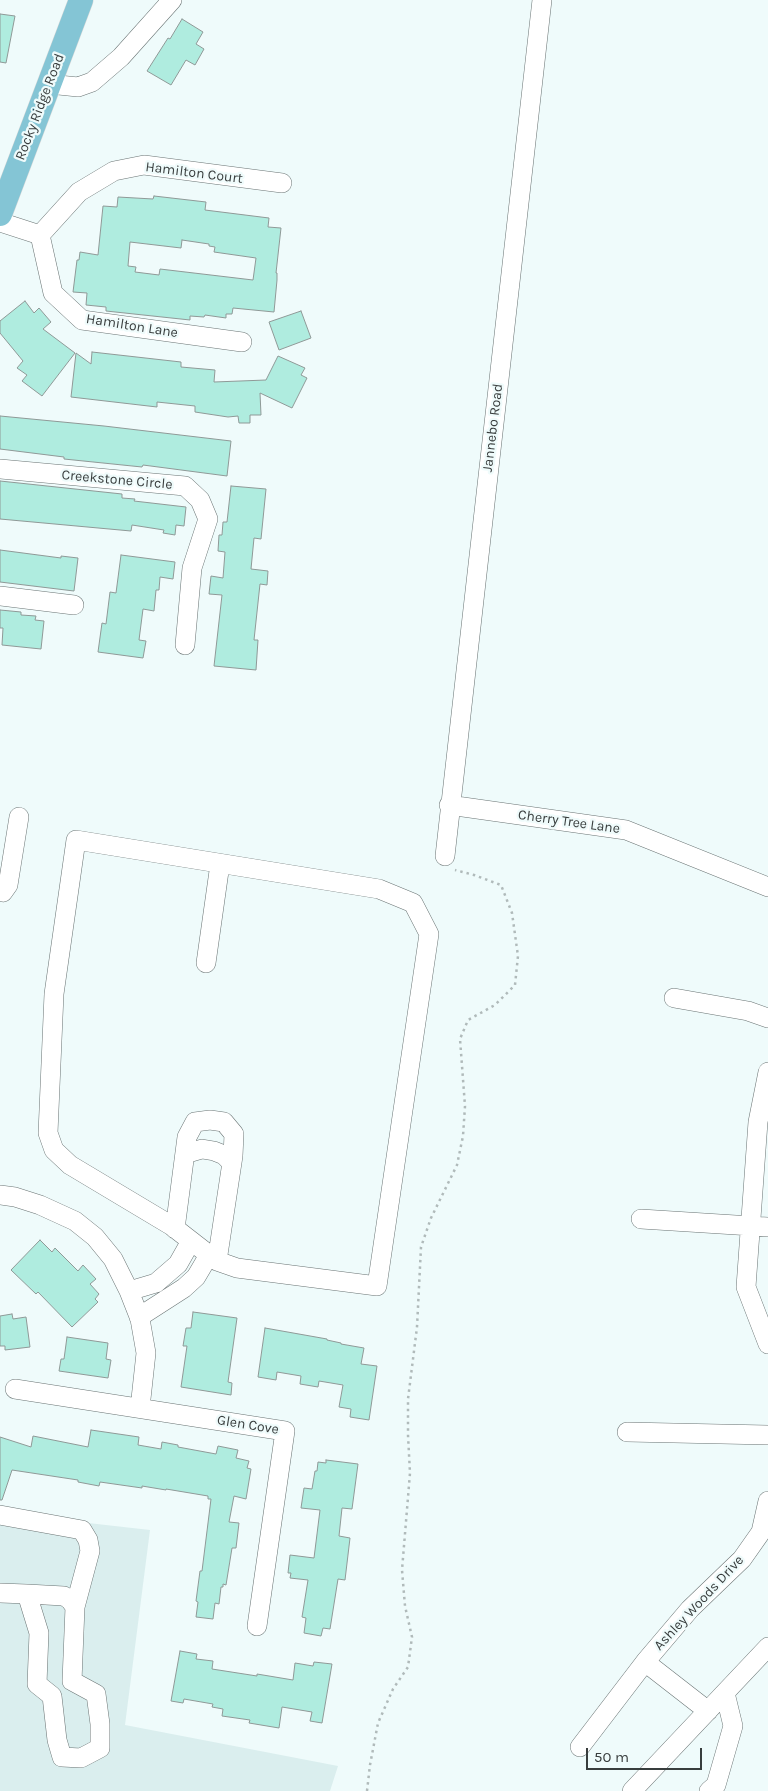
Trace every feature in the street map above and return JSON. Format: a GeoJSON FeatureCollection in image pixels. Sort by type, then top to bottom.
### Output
{"type":"FeatureCollection","features":[{"type":"Feature","properties":{"kind":"main road","name":"Rocky Ridge Road"},"geometry":{"type":"LineString","coordinates":[[0,214],[81,0]]}},
{"type":"Feature","properties":{"kind":"street"},"geometry":{"type":"LineString","coordinates":[[49,84],[78,87],[92,82],[121,57],[172,0]]}},
{"type":"Feature","properties":{"kind":"street","name":"Jannebo Road"},"geometry":{"type":"LineString","coordinates":[[445,856],[449,805],[542,0]]}},
{"type":"Feature","properties":{"kind":"street","name":"Hamilton Court"},"geometry":{"type":"LineString","coordinates":[[40,235],[79,192],[114,171],[144,165],[282,183]]}},
{"type":"Feature","properties":{"kind":"street"},"geometry":{"type":"LineString","coordinates":[[0,222],[40,235]]}},
{"type":"Feature","properties":{"kind":"street","name":"Hamilton Lane"},"geometry":{"type":"LineString","coordinates":[[40,235],[53,293],[82,320],[242,342]]}},
{"type":"Feature","properties":{"kind":"street","name":"Creekstone Circle"},"geometry":{"type":"LineString","coordinates":[[0,469],[185,486],[200,500],[208,519],[192,568],[184,645]]}},
{"type":"Feature","properties":{"kind":"street"},"geometry":{"type":"LineString","coordinates":[[0,596],[74,605]]}},
{"type":"Feature","properties":{"kind":"street","name":"Cherry Tree Lane"},"geometry":{"type":"LineString","coordinates":[[449,805],[626,830],[768,887]]}},
{"type":"Feature","properties":{"kind":"street"},"geometry":{"type":"LineString","coordinates":[[0,891],[4,892],[8,885],[19,817]]}},
{"type":"Feature","properties":{"kind":"street"},"geometry":{"type":"LineString","coordinates":[[76,840],[379,889],[413,903],[429,934],[377,1286],[237,1268],[213,1258],[175,1229],[70,1165],[54,1150],[48,1133],[54,994],[76,840]]}},
{"type":"Feature","properties":{"kind":"street"},"geometry":{"type":"LineString","coordinates":[[206,963],[220,864]]}},
{"type":"Feature","properties":{"kind":"street"},"geometry":{"type":"LineString","coordinates":[[674,998],[748,1011],[768,1018]]}},
{"type":"Feature","properties":{"kind":"street"},"geometry":{"type":"LineString","coordinates":[[768,1072],[758,1122],[759,1226],[746,1287],[768,1344]]}},
{"type":"Feature","properties":{"kind":"street"},"geometry":{"type":"LineString","coordinates":[[139,1317],[184,1288],[213,1258],[232,1162],[234,1134],[224,1122],[210,1120],[195,1122],[187,1137],[175,1229]]}},
{"type":"Feature","properties":{"kind":"street"},"geometry":{"type":"LineString","coordinates":[[185,1154],[202,1149],[214,1151],[224,1155],[232,1162]]}},
{"type":"Feature","properties":{"kind":"street"},"geometry":{"type":"LineString","coordinates":[[0,1195],[40,1205],[75,1221],[95,1237],[113,1259],[129,1291],[139,1317],[146,1353],[140,1408]]}},
{"type":"Feature","properties":{"kind":"street"},"geometry":{"type":"LineString","coordinates":[[642,1219],[759,1226]]}},
{"type":"Feature","properties":{"kind":"street"},"geometry":{"type":"LineString","coordinates":[[129,1291],[156,1283],[178,1264],[191,1241]]}},
{"type":"Feature","properties":{"kind":"street","name":"Glen Cove"},"geometry":{"type":"LineString","coordinates":[[16,1389],[285,1431],[257,1626]]}},
{"type":"Feature","properties":{"kind":"street"},"geometry":{"type":"LineString","coordinates":[[627,1432],[768,1435]]}},
{"type":"Feature","properties":{"kind":"street","name":"Ashley Woods Drive"},"geometry":{"type":"LineString","coordinates":[[580,1747],[645,1662],[690,1609],[742,1559],[761,1532],[768,1501]]}},
{"type":"Feature","properties":{"kind":"street"},"geometry":{"type":"LineString","coordinates":[[0,1515],[82,1530],[88,1540],[90,1551],[74,1607],[72,1681]]}},
{"type":"Feature","properties":{"kind":"street"},"geometry":{"type":"LineString","coordinates":[[0,1593],[64,1596],[70,1600],[74,1607]]}},
{"type":"Feature","properties":{"kind":"street"},"geometry":{"type":"LineString","coordinates":[[27,1594],[39,1634],[37,1684],[52,1696],[56,1740],[62,1757],[81,1758],[100,1748],[100,1724],[96,1694],[72,1681]]}},
{"type":"Feature","properties":{"kind":"street"},"geometry":{"type":"LineString","coordinates":[[632,1791],[768,1647]]}},
{"type":"Feature","properties":{"kind":"street"},"geometry":{"type":"LineString","coordinates":[[645,1662],[708,1711]]}},
{"type":"Feature","properties":{"kind":"street"},"geometry":{"type":"LineString","coordinates":[[52,1696],[72,1681]]}},
{"type":"Feature","properties":{"kind":"street"},"geometry":{"type":"LineString","coordinates":[[709,1791],[716,1785],[733,1726],[725,1693]]}},
{"type":"Feature","properties":{"kind":"path"},"geometry":{"type":"LineString","coordinates":[[367,1791],[378,1723],[393,1689],[408,1667],[412,1637],[405,1606],[402,1570],[410,1474],[408,1399],[417,1327],[421,1247],[431,1218],[457,1165],[463,1136],[465,1106],[460,1039],[468,1020],[495,1005],[515,984],[518,956],[512,913],[501,886],[474,875],[446,867],[445,856]]}},
{"type":"Feature","properties":{"kind":"shaded area"},"geometry":{"type":"Polygon","coordinates":[[[0,1513],[150,1530],[125,1725],[338,1766],[330,1791],[0,1791],[0,1513]]]}},
{"type":"Feature","properties":{"kind":"building"},"geometry":{"type":"Polygon","coordinates":[[[0,14],[15,16],[6,63],[0,62],[0,14]]]}},
{"type":"Feature","properties":{"kind":"building"},"geometry":{"type":"Polygon","coordinates":[[[182,19],[203,32],[196,44],[204,49],[195,65],[186,60],[171,85],[147,71],[182,19]]]}},
{"type":"Feature","properties":{"kind":"building"},"geometry":{"type":"Polygon","coordinates":[[[154,196],[206,202],[205,210],[269,218],[268,227],[281,228],[274,312],[233,308],[232,314],[226,314],[226,318],[205,315],[204,317],[190,316],[190,320],[106,311],[106,307],[86,305],[87,293],[73,292],[77,260],[79,260],[80,252],[98,255],[103,206],[117,207],[118,197],[153,199],[154,196]],[[182,240],[181,248],[130,242],[128,266],[136,267],[135,272],[159,275],[160,269],[253,280],[256,258],[214,252],[215,247],[209,246],[209,244],[182,240]]]}},
{"type":"Feature","properties":{"kind":"building"},"geometry":{"type":"Polygon","coordinates":[[[25,301],[34,313],[39,308],[51,322],[43,329],[75,353],[42,396],[22,381],[27,375],[17,368],[23,361],[0,333],[0,321],[25,301]]]}},
{"type":"Feature","properties":{"kind":"building"},"geometry":{"type":"Polygon","coordinates":[[[301,311],[311,338],[279,350],[269,322],[301,311]]]}},
{"type":"Feature","properties":{"kind":"building"},"geometry":{"type":"Polygon","coordinates":[[[92,352],[181,362],[181,367],[215,370],[214,382],[266,380],[278,356],[305,368],[301,375],[307,378],[292,408],[260,393],[261,415],[250,415],[250,423],[239,423],[238,416],[228,417],[195,412],[195,406],[157,402],[157,407],[71,397],[76,353],[91,364],[92,352]]]}},
{"type":"Feature","properties":{"kind":"building"},"geometry":{"type":"Polygon","coordinates":[[[0,416],[231,441],[227,476],[143,465],[142,467],[64,459],[64,457],[0,449],[0,416]]]}},
{"type":"Feature","properties":{"kind":"building"},"geometry":{"type":"Polygon","coordinates":[[[0,481],[122,494],[122,498],[135,499],[134,501],[186,507],[184,526],[176,525],[175,535],[163,533],[164,530],[132,525],[131,531],[0,519],[0,481]]]}},
{"type":"Feature","properties":{"kind":"building"},"geometry":{"type":"Polygon","coordinates":[[[231,486],[266,489],[261,539],[254,538],[251,569],[268,571],[267,585],[260,584],[254,640],[258,640],[256,670],[214,666],[222,595],[209,594],[211,576],[223,578],[225,552],[218,551],[219,535],[222,535],[223,522],[227,522],[231,486]]]}},
{"type":"Feature","properties":{"kind":"building"},"geometry":{"type":"Polygon","coordinates":[[[0,550],[61,558],[61,556],[78,558],[74,591],[0,582],[0,550]]]}},
{"type":"Feature","properties":{"kind":"building"},"geometry":{"type":"Polygon","coordinates":[[[121,555],[175,562],[173,579],[160,577],[159,590],[156,590],[154,611],[143,609],[139,640],[146,641],[143,658],[98,652],[102,623],[106,624],[110,592],[116,593],[121,555]]]}},
{"type":"Feature","properties":{"kind":"building"},"geometry":{"type":"Polygon","coordinates":[[[0,610],[21,612],[21,615],[36,616],[35,620],[44,621],[41,649],[2,645],[3,628],[0,628],[0,610]]]}},
{"type":"Feature","properties":{"kind":"building"},"geometry":{"type":"Polygon","coordinates":[[[40,1240],[52,1252],[55,1248],[78,1271],[83,1265],[96,1279],[90,1284],[99,1294],[95,1299],[98,1302],[72,1327],[38,1292],[36,1294],[11,1270],[40,1240]]]}},
{"type":"Feature","properties":{"kind":"building"},"geometry":{"type":"Polygon","coordinates":[[[193,1312],[237,1318],[228,1382],[232,1383],[231,1395],[181,1387],[187,1346],[183,1346],[186,1328],[191,1328],[193,1312]]]}},
{"type":"Feature","properties":{"kind":"building"},"geometry":{"type":"Polygon","coordinates":[[[12,1314],[13,1319],[26,1317],[30,1347],[5,1350],[5,1346],[0,1346],[0,1316],[12,1314]]]}},
{"type":"Feature","properties":{"kind":"building"},"geometry":{"type":"Polygon","coordinates":[[[265,1328],[364,1348],[361,1364],[377,1366],[369,1420],[350,1417],[351,1409],[339,1407],[343,1385],[319,1381],[318,1387],[300,1384],[301,1376],[277,1372],[276,1380],[258,1377],[265,1328]]]}},
{"type":"Feature","properties":{"kind":"building"},"geometry":{"type":"Polygon","coordinates":[[[67,1337],[108,1343],[106,1359],[111,1360],[108,1378],[59,1371],[61,1359],[64,1359],[67,1337]]]}},
{"type":"Feature","properties":{"kind":"building"},"geometry":{"type":"Polygon","coordinates":[[[91,1430],[139,1437],[138,1445],[161,1449],[162,1442],[216,1454],[218,1446],[238,1450],[236,1458],[249,1461],[247,1468],[251,1469],[246,1499],[234,1496],[229,1522],[239,1523],[236,1548],[232,1548],[226,1585],[223,1584],[223,1587],[221,1587],[219,1604],[215,1603],[213,1619],[196,1617],[198,1602],[196,1601],[200,1571],[202,1571],[211,1499],[208,1499],[208,1496],[166,1489],[142,1486],[142,1488],[100,1482],[99,1486],[78,1482],[78,1480],[12,1470],[2,1500],[0,1500],[0,1437],[31,1447],[33,1436],[88,1447],[91,1430]]]}},
{"type":"Feature","properties":{"kind":"building"},"geometry":{"type":"Polygon","coordinates":[[[326,1460],[358,1464],[352,1509],[342,1508],[339,1536],[350,1538],[345,1580],[338,1579],[330,1629],[323,1628],[321,1636],[304,1633],[306,1618],[302,1617],[308,1580],[290,1578],[291,1573],[288,1573],[290,1555],[314,1558],[320,1510],[301,1508],[304,1488],[312,1489],[318,1462],[326,1463],[326,1460]]]}},
{"type":"Feature","properties":{"kind":"building"},"geometry":{"type":"Polygon","coordinates":[[[180,1651],[197,1654],[196,1659],[213,1661],[212,1669],[293,1680],[295,1663],[313,1666],[314,1662],[332,1664],[322,1723],[310,1721],[312,1712],[282,1707],[279,1728],[249,1723],[250,1720],[222,1716],[223,1709],[212,1707],[213,1704],[184,1699],[183,1703],[171,1701],[180,1651]]]}}]}
